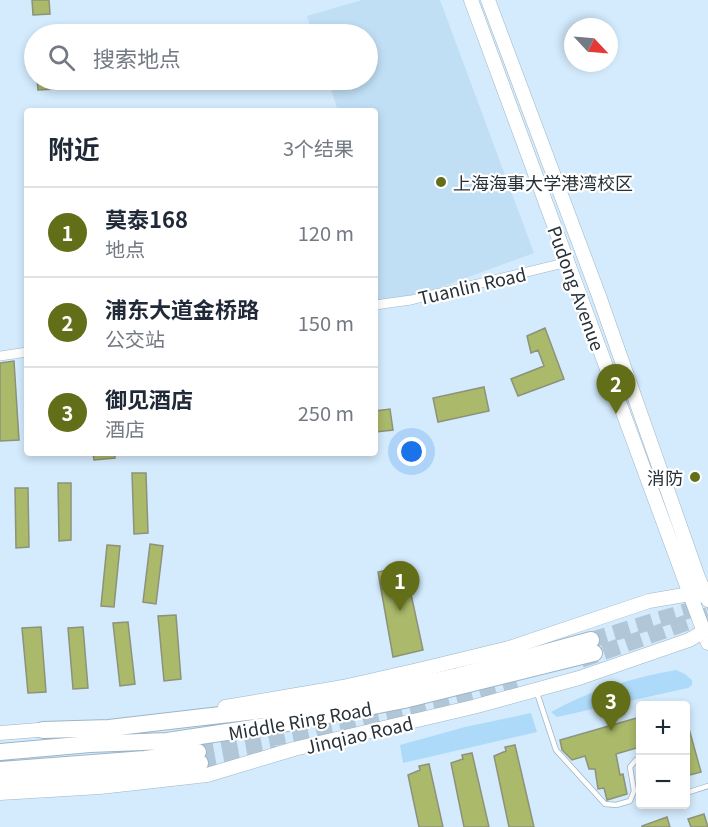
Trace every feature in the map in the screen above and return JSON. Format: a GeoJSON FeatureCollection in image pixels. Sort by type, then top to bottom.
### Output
{"type":"FeatureCollection","features":[{"type":"Feature","properties":{"kind":"highway","name":"Middle Ring Road"},"geometry":{"type":"LineString","coordinates":[[0,752],[90,744],[167,741],[287,723],[404,700],[593,646],[343,701]]}},
{"type":"Feature","properties":{"kind":"highway"},"geometry":{"type":"LineString","coordinates":[[44,730],[109,728],[343,701]]}},
{"type":"Feature","properties":{"kind":"highway"},"geometry":{"type":"LineString","coordinates":[[90,744],[343,701]]}},
{"type":"Feature","properties":{"kind":"highway"},"geometry":{"type":"LineString","coordinates":[[0,770],[145,759],[199,758],[110,774],[0,782]]}},
{"type":"Feature","properties":{"kind":"main road","name":"Pudong Avenue"},"geometry":{"type":"LineString","coordinates":[[471,0],[707,635]]}},
{"type":"Feature","properties":{"kind":"main road","name":"Pudong Avenue"},"geometry":{"type":"LineString","coordinates":[[488,0],[599,296],[707,598]]}},
{"type":"Feature","properties":{"kind":"main road"},"geometry":{"type":"LineString","coordinates":[[0,733],[44,730],[270,700],[343,687],[509,648],[649,601],[690,594],[707,598]]}},
{"type":"Feature","properties":{"kind":"main road","name":"Jinqiao Road"},"geometry":{"type":"LineString","coordinates":[[0,793],[100,787],[207,775],[294,749],[536,690],[707,635]]}},
{"type":"Feature","properties":{"kind":"street","name":"Tuanlin Road"},"geometry":{"type":"LineString","coordinates":[[378,305],[411,300],[568,262]]}},
{"type":"Feature","properties":{"kind":"street"},"geometry":{"type":"LineString","coordinates":[[0,356],[24,352]]}},
{"type":"Feature","properties":{"kind":"lane"},"geometry":{"type":"LineString","coordinates":[[536,690],[556,750],[605,804],[616,805],[630,801],[634,791],[630,767],[636,760]]}},
{"type":"Feature","properties":{"kind":"lane"},"geometry":{"type":"LineString","coordinates":[[690,792],[708,786]]}},
{"type":"Feature","properties":{"kind":"shaded area","name":"上海海事大学港湾校区"},"geometry":{"type":"Polygon","coordinates":[[[362,0],[440,0],[534,253],[425,293],[378,301],[378,108],[337,108],[331,90],[378,90],[378,24],[310,24],[307,16],[362,0]]]}},
{"type":"Feature","properties":{"kind":"shaded area"},"geometry":{"type":"Polygon","coordinates":[[[676,670],[692,680],[692,685],[688,688],[557,717],[551,712],[565,704],[612,686],[676,670]]]}},
{"type":"Feature","properties":{"kind":"shaded area"},"geometry":{"type":"Polygon","coordinates":[[[531,713],[537,732],[403,763],[400,745],[465,727],[531,713]]]}},
{"type":"Feature","properties":{"kind":"building"},"geometry":{"type":"Polygon","coordinates":[[[32,0],[49,0],[50,14],[33,15],[32,0]]]}},
{"type":"Feature","properties":{"kind":"building"},"geometry":{"type":"Polygon","coordinates":[[[545,328],[564,379],[518,396],[511,379],[544,366],[538,350],[531,353],[527,336],[545,328]]]}},
{"type":"Feature","properties":{"kind":"building"},"geometry":{"type":"Polygon","coordinates":[[[14,361],[19,440],[0,441],[0,363],[14,361]]]}},
{"type":"Feature","properties":{"kind":"building"},"geometry":{"type":"Polygon","coordinates":[[[484,387],[489,411],[438,422],[433,398],[484,387]]]}},
{"type":"Feature","properties":{"kind":"building"},"geometry":{"type":"Polygon","coordinates":[[[390,409],[393,430],[378,432],[378,411],[390,409]]]}},
{"type":"Feature","properties":{"kind":"building"},"geometry":{"type":"Polygon","coordinates":[[[93,456],[115,456],[115,458],[94,460],[93,456]]]}},
{"type":"Feature","properties":{"kind":"building"},"geometry":{"type":"Polygon","coordinates":[[[132,473],[146,473],[148,533],[134,534],[132,473]]]}},
{"type":"Feature","properties":{"kind":"building"},"geometry":{"type":"Polygon","coordinates":[[[58,483],[71,483],[71,540],[59,541],[58,483]]]}},
{"type":"Feature","properties":{"kind":"building"},"geometry":{"type":"Polygon","coordinates":[[[15,488],[28,488],[29,547],[16,548],[15,488]]]}},
{"type":"Feature","properties":{"kind":"building"},"geometry":{"type":"Polygon","coordinates":[[[150,544],[163,546],[156,604],[143,602],[150,544]]]}},
{"type":"Feature","properties":{"kind":"building"},"geometry":{"type":"Polygon","coordinates":[[[107,545],[120,546],[114,607],[101,606],[107,545]]]}},
{"type":"Feature","properties":{"kind":"building"},"geometry":{"type":"Polygon","coordinates":[[[405,566],[423,650],[393,657],[378,572],[405,566]]]}},
{"type":"Feature","properties":{"kind":"building"},"geometry":{"type":"Polygon","coordinates":[[[176,615],[181,679],[164,681],[158,616],[176,615]]]}},
{"type":"Feature","properties":{"kind":"building"},"geometry":{"type":"Polygon","coordinates":[[[128,622],[135,684],[120,686],[113,623],[128,622]]]}},
{"type":"Feature","properties":{"kind":"building"},"geometry":{"type":"Polygon","coordinates":[[[41,627],[46,692],[28,693],[22,628],[41,627]]]}},
{"type":"Feature","properties":{"kind":"building"},"geometry":{"type":"Polygon","coordinates":[[[83,627],[88,688],[73,689],[68,628],[83,627]]]}},
{"type":"Feature","properties":{"kind":"building"},"geometry":{"type":"Polygon","coordinates":[[[636,718],[636,748],[616,754],[627,794],[607,800],[604,788],[598,789],[595,769],[589,769],[585,756],[572,760],[562,750],[560,740],[636,718]]]}},
{"type":"Feature","properties":{"kind":"building"},"geometry":{"type":"Polygon","coordinates":[[[690,732],[701,772],[690,775],[690,732]]]}},
{"type":"Feature","properties":{"kind":"building"},"geometry":{"type":"Polygon","coordinates":[[[515,745],[534,827],[509,827],[494,756],[506,751],[505,747],[515,745]]]}},
{"type":"Feature","properties":{"kind":"building"},"geometry":{"type":"Polygon","coordinates":[[[472,753],[489,827],[464,827],[451,763],[463,759],[462,755],[472,753]]]}},
{"type":"Feature","properties":{"kind":"building"},"geometry":{"type":"Polygon","coordinates":[[[429,764],[443,827],[419,827],[408,775],[420,770],[419,766],[429,764]]]}},
{"type":"Feature","properties":{"kind":"building"},"geometry":{"type":"Polygon","coordinates":[[[704,814],[708,827],[691,827],[688,819],[704,814]]]}},
{"type":"Feature","properties":{"kind":"building"},"geometry":{"type":"Polygon","coordinates":[[[667,817],[670,827],[642,827],[642,826],[667,817]]]}},
{"type":"Feature","properties":{"kind":"tunnel"},"geometry":{"type":"LineString","coordinates":[[591,640],[707,605]]}},
{"type":"Feature","properties":{"kind":"tunnel"},"geometry":{"type":"LineString","coordinates":[[581,660],[708,615]]}},
{"type":"Feature","properties":{"kind":"tunnel"},"geometry":{"type":"LineString","coordinates":[[198,752],[358,720],[437,702],[516,680]]}},
{"type":"Feature","properties":{"kind":"tunnel"},"geometry":{"type":"LineString","coordinates":[[200,763],[276,749]]}},
{"type":"Feature","properties":{"kind":"place","name":"上海海事大学港湾校区"},"geometry":{"type":"Point","coordinates":[441,182]}},
{"type":"Feature","properties":{"kind":"place","name":"浦东大道金桥路"},"geometry":{"type":"Point","coordinates":[616,414]}},
{"type":"Feature","properties":{"kind":"place","name":"消防"},"geometry":{"type":"Point","coordinates":[695,477]}},
{"type":"Feature","properties":{"kind":"place","name":"莫泰168"},"geometry":{"type":"Point","coordinates":[400,611]}},
{"type":"Feature","properties":{"kind":"place","name":"御见酒店"},"geometry":{"type":"Point","coordinates":[611,731]}}]}
